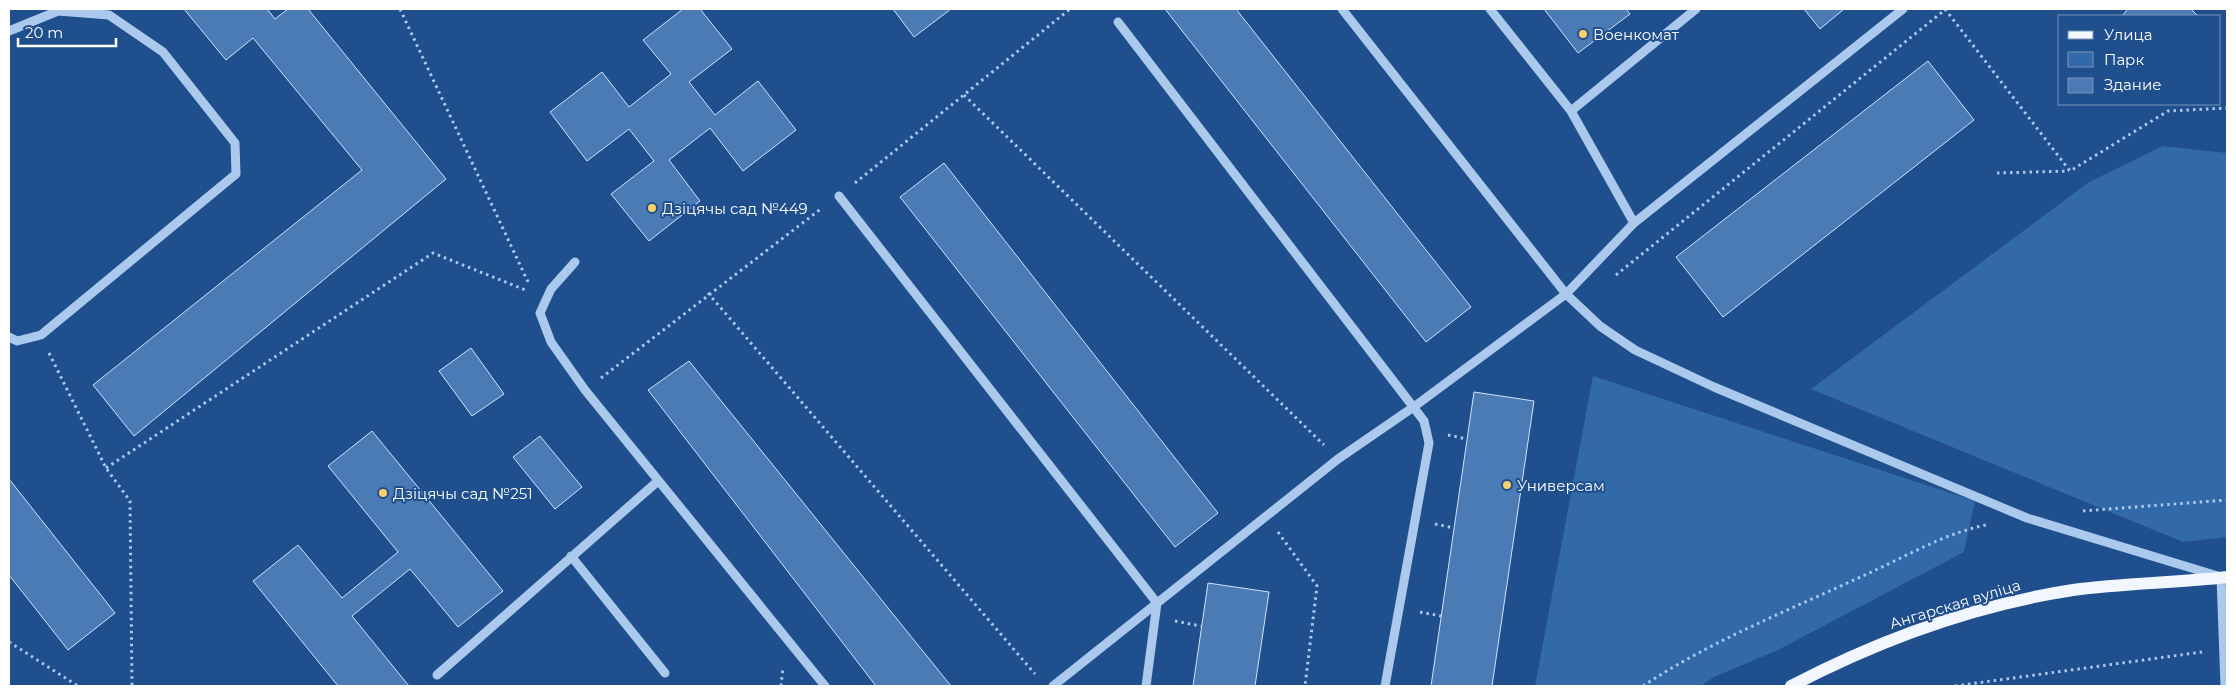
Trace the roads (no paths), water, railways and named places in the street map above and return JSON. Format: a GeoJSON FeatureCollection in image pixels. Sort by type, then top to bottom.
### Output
{"type":"FeatureCollection","features":[{"type":"Feature","properties":{"kind":"main road","name":"Ангарская вуліца"},"geometry":{"type":"LineString","coordinates":[[1791,686],[1913,631],[2001,604],[2074,590],[2224,577]]}},
{"type":"Feature","properties":{"kind":"lane"},"geometry":{"type":"LineString","coordinates":[[1342,9],[1566,294],[1600,326],[1635,350],[1714,387],[2027,518],[2224,577],[2225,686]]}},
{"type":"Feature","properties":{"kind":"lane"},"geometry":{"type":"LineString","coordinates":[[1490,9],[1571,111],[1634,223]]}},
{"type":"Feature","properties":{"kind":"lane"},"geometry":{"type":"LineString","coordinates":[[1571,111],[1696,9]]}},
{"type":"Feature","properties":{"kind":"lane"},"geometry":{"type":"LineString","coordinates":[[1052,686],[1338,459],[1415,406],[1566,294],[1634,223],[1903,9]]}},
{"type":"Feature","properties":{"kind":"lane"},"geometry":{"type":"LineString","coordinates":[[9,31],[58,11],[109,15],[163,52],[235,143],[236,174],[41,334],[17,341],[9,337]]}},
{"type":"Feature","properties":{"kind":"lane"},"geometry":{"type":"LineString","coordinates":[[1118,22],[1415,406],[1424,421],[1429,443],[1386,686]]}},
{"type":"Feature","properties":{"kind":"lane"},"geometry":{"type":"LineString","coordinates":[[839,196],[1157,603],[1146,686]]}},
{"type":"Feature","properties":{"kind":"lane"},"geometry":{"type":"LineString","coordinates":[[576,262],[551,289],[540,312],[551,342],[585,390],[825,686]]}},
{"type":"Feature","properties":{"kind":"lane"},"geometry":{"type":"LineString","coordinates":[[437,675],[658,481]]}},
{"type":"Feature","properties":{"kind":"lane"},"geometry":{"type":"LineString","coordinates":[[571,556],[665,673]]}},
{"type":"Feature","properties":{"kind":"place","name":"Военкомат"},"geometry":{"type":"Point","coordinates":[1583,34]}},
{"type":"Feature","properties":{"kind":"place","name":"Дзіцячы сад №449"},"geometry":{"type":"Point","coordinates":[652,208]}},
{"type":"Feature","properties":{"kind":"place","name":"Универсам"},"geometry":{"type":"Point","coordinates":[1507,485]}},
{"type":"Feature","properties":{"kind":"place","name":"Дзіцячы сад №251"},"geometry":{"type":"Point","coordinates":[383,493]}}]}
